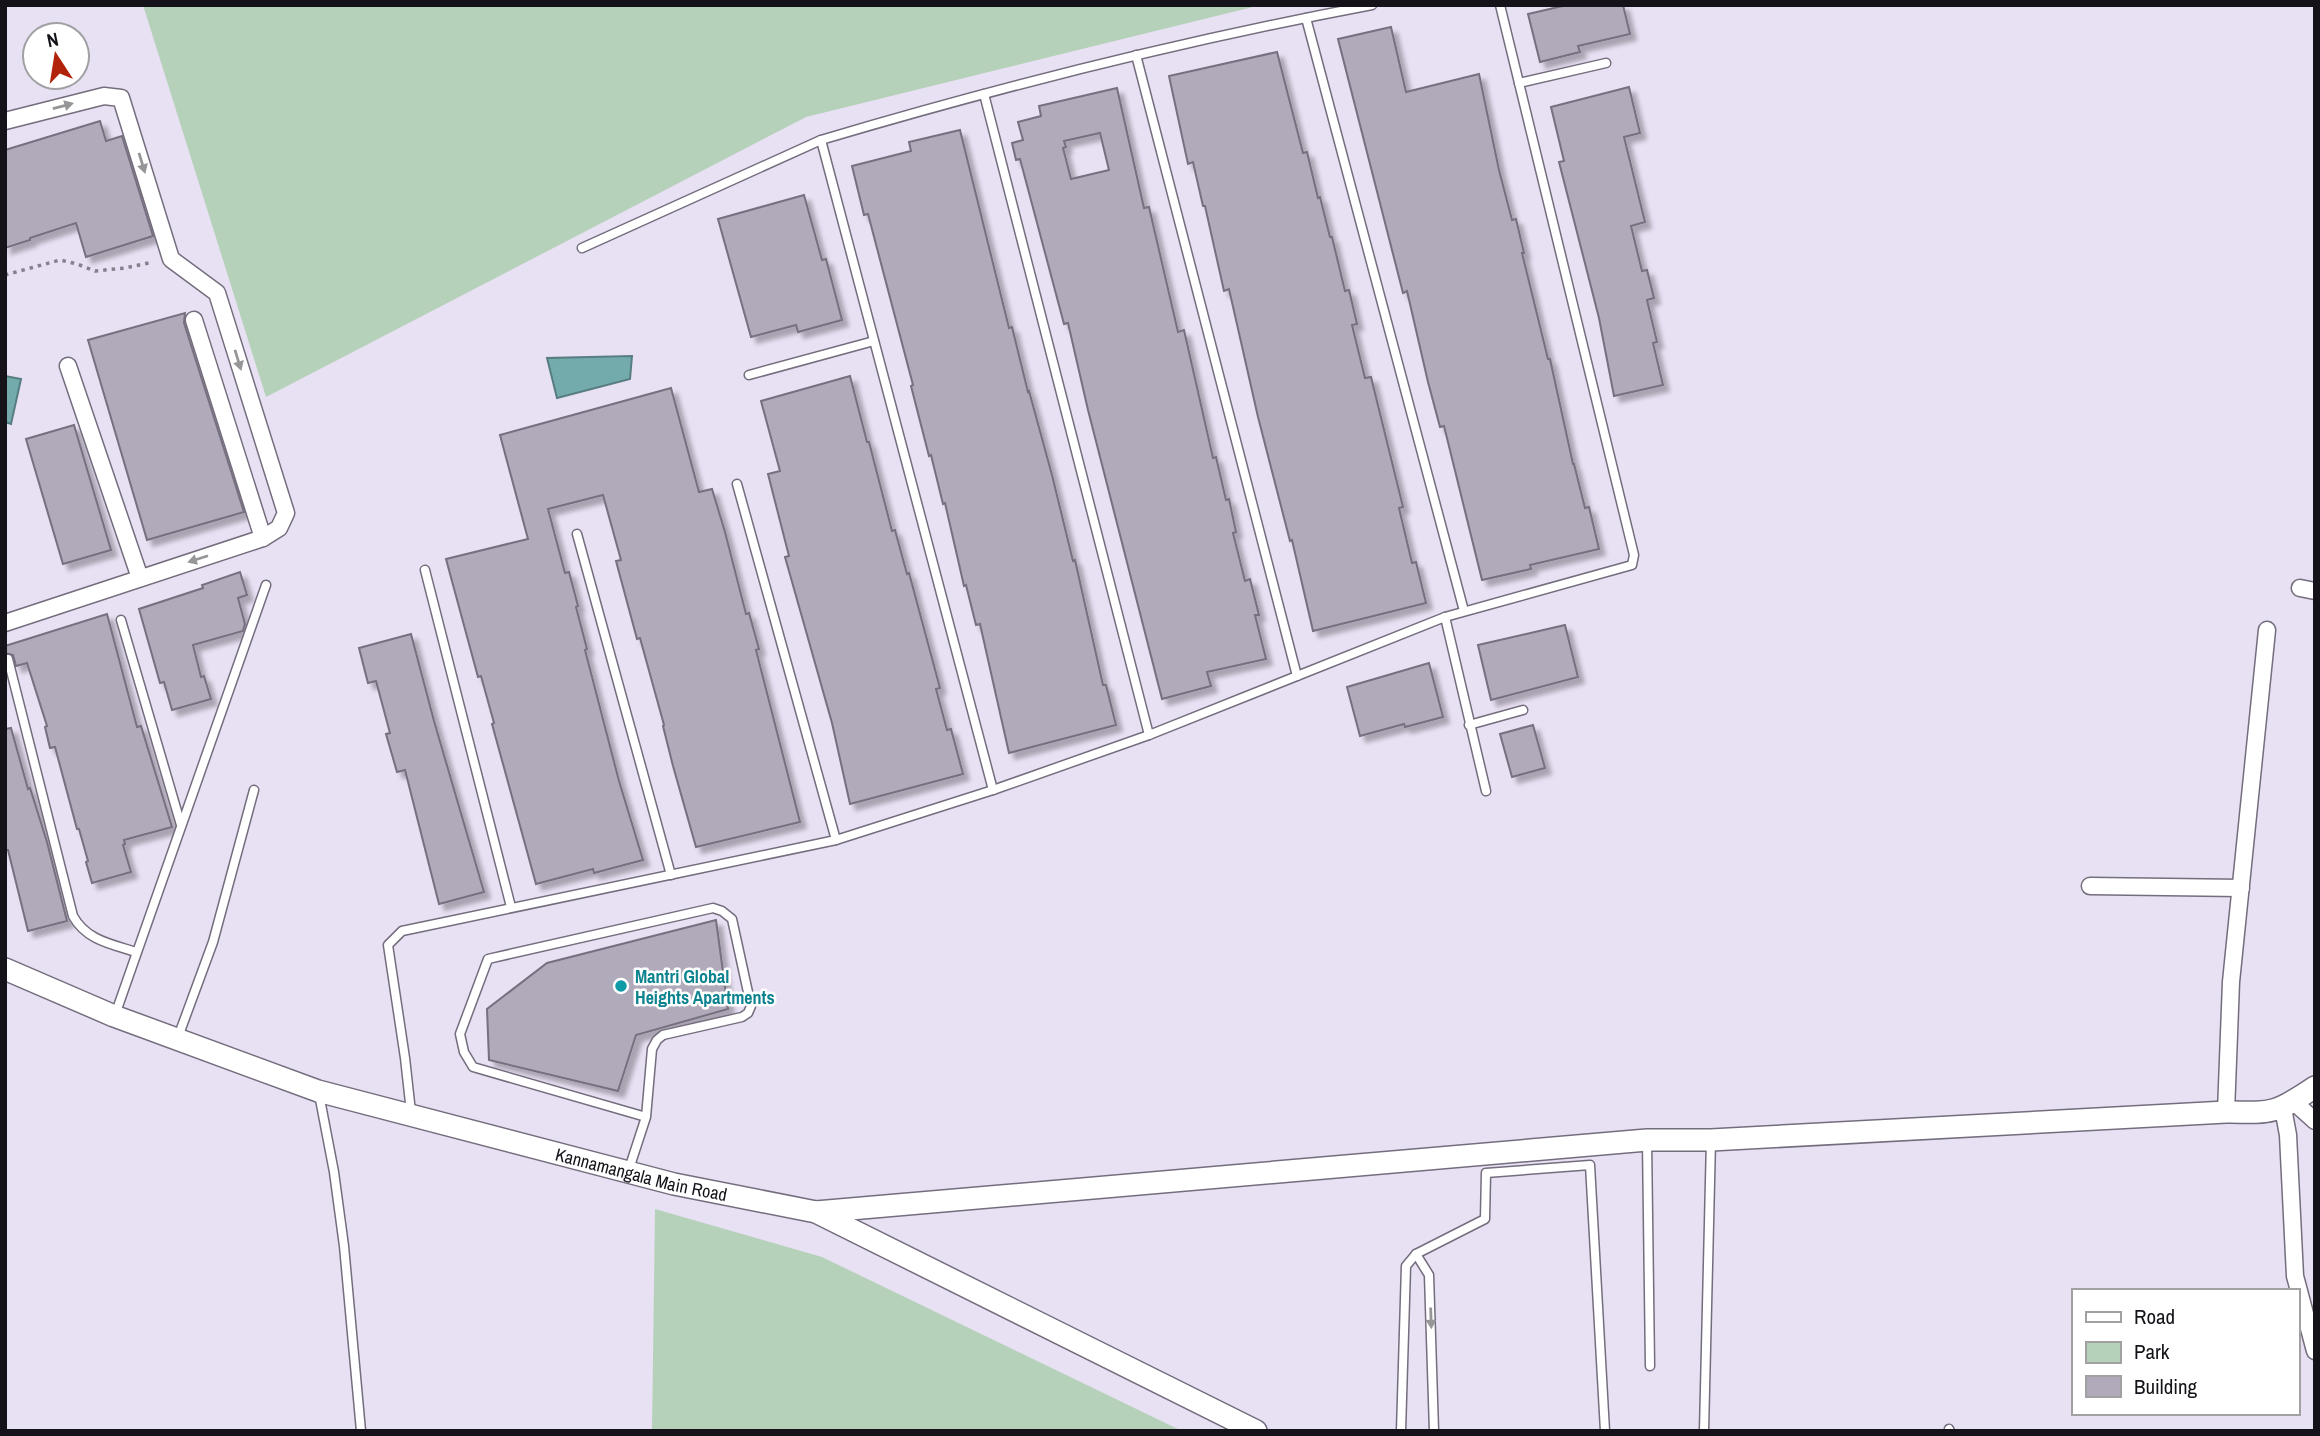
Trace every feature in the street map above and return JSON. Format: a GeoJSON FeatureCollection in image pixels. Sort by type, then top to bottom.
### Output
{"type":"FeatureCollection","features":[{"type":"Feature","properties":{"kind":"street"},"geometry":{"type":"LineString","coordinates":[[5,121],[104,96],[121,98],[171,258],[217,293],[286,513],[279,528],[263,538],[5,623]]}},
{"type":"Feature","properties":{"kind":"street"},"geometry":{"type":"LineString","coordinates":[[194,320],[263,538]]}},
{"type":"Feature","properties":{"kind":"street"},"geometry":{"type":"LineString","coordinates":[[68,366],[140,578]]}},
{"type":"Feature","properties":{"kind":"street"},"geometry":{"type":"LineString","coordinates":[[2226,1112],[2231,982],[2267,630]]}},
{"type":"Feature","properties":{"kind":"street"},"geometry":{"type":"LineString","coordinates":[[2090,886],[2241,888]]}},
{"type":"Feature","properties":{"kind":"street","name":"Kannamangala Main Road"},"geometry":{"type":"LineString","coordinates":[[5,969],[114,1016],[318,1091],[674,1184],[816,1212],[1256,1431]]}},
{"type":"Feature","properties":{"kind":"street"},"geometry":{"type":"LineString","coordinates":[[816,1212],[1647,1140],[1711,1140],[2226,1112],[2268,1113],[2289,1105],[2315,1087]]}},
{"type":"Feature","properties":{"kind":"street"},"geometry":{"type":"LineString","coordinates":[[2289,1105],[2315,1121]]}},
{"type":"Feature","properties":{"kind":"street"},"geometry":{"type":"LineString","coordinates":[[2289,1105],[2295,1276],[2298,1289]]}},
{"type":"Feature","properties":{"kind":"street"},"geometry":{"type":"LineString","coordinates":[[2299,1291],[2315,1351]]}},
{"type":"Feature","properties":{"kind":"lane"},"geometry":{"type":"LineString","coordinates":[[582,248],[821,140],[1136,55],[1372,5]]}},
{"type":"Feature","properties":{"kind":"lane"},"geometry":{"type":"LineString","coordinates":[[411,1115],[388,945],[402,931],[836,840],[993,790],[1149,735],[1446,617],[1632,565],[1634,555],[1500,5]]}},
{"type":"Feature","properties":{"kind":"lane"},"geometry":{"type":"LineString","coordinates":[[1306,18],[1464,611]]}},
{"type":"Feature","properties":{"kind":"lane"},"geometry":{"type":"LineString","coordinates":[[1136,55],[1297,676]]}},
{"type":"Feature","properties":{"kind":"lane"},"geometry":{"type":"LineString","coordinates":[[1519,83],[1606,63]]}},
{"type":"Feature","properties":{"kind":"lane"},"geometry":{"type":"LineString","coordinates":[[984,94],[1149,735]]}},
{"type":"Feature","properties":{"kind":"lane"},"geometry":{"type":"LineString","coordinates":[[821,140],[993,790]]}},
{"type":"Feature","properties":{"kind":"lane"},"geometry":{"type":"LineString","coordinates":[[749,375],[874,341]]}},
{"type":"Feature","properties":{"kind":"lane"},"geometry":{"type":"LineString","coordinates":[[737,484],[836,840]]}},
{"type":"Feature","properties":{"kind":"lane"},"geometry":{"type":"LineString","coordinates":[[577,534],[671,875]]}},
{"type":"Feature","properties":{"kind":"lane"},"geometry":{"type":"LineString","coordinates":[[425,570],[511,906]]}},
{"type":"Feature","properties":{"kind":"lane"},"geometry":{"type":"LineString","coordinates":[[114,1016],[266,585]]}},
{"type":"Feature","properties":{"kind":"lane"},"geometry":{"type":"LineString","coordinates":[[1446,617],[1486,790]]}},
{"type":"Feature","properties":{"kind":"lane"},"geometry":{"type":"LineString","coordinates":[[121,620],[181,825]]}},
{"type":"Feature","properties":{"kind":"lane"},"geometry":{"type":"LineString","coordinates":[[8,659],[73,916],[79,927],[91,937],[136,952]]}},
{"type":"Feature","properties":{"kind":"lane"},"geometry":{"type":"LineString","coordinates":[[1469,725],[1524,710]]}},
{"type":"Feature","properties":{"kind":"lane"},"geometry":{"type":"LineString","coordinates":[[177,1040],[213,942],[254,790]]}},
{"type":"Feature","properties":{"kind":"lane"},"geometry":{"type":"LineString","coordinates":[[628,1172],[646,1117],[652,1049],[657,1040],[663,1035],[742,1017],[748,1013],[751,1006],[732,919],[713,908],[488,959],[460,1034],[464,1052],[473,1067],[646,1117]]}},
{"type":"Feature","properties":{"kind":"lane"},"geometry":{"type":"LineString","coordinates":[[318,1091],[334,1172],[342,1234],[361,1431]]}},
{"type":"Feature","properties":{"kind":"lane"},"geometry":{"type":"LineString","coordinates":[[1647,1140],[1650,1366]]}},
{"type":"Feature","properties":{"kind":"lane"},"geometry":{"type":"LineString","coordinates":[[1704,1431],[1711,1140]]}},
{"type":"Feature","properties":{"kind":"lane"},"geometry":{"type":"LineString","coordinates":[[1401,1431],[1406,1266],[1416,1254],[1485,1219],[1486,1173],[1590,1165],[1605,1431]]}},
{"type":"Feature","properties":{"kind":"lane"},"geometry":{"type":"LineString","coordinates":[[1416,1254],[1429,1275],[1434,1431]]}},
{"type":"Feature","properties":{"kind":"path"},"geometry":{"type":"LineString","coordinates":[[5,275],[60,260],[95,271],[125,268],[171,258]]}},
{"type":"Feature","properties":{"kind":"green space"},"geometry":{"type":"Polygon","coordinates":[[[143,5],[1261,5],[806,117],[266,397],[143,5]]]}},
{"type":"Feature","properties":{"kind":"green space"},"geometry":{"type":"Polygon","coordinates":[[[655,1209],[822,1257],[1182,1431],[652,1431],[655,1209]]]}},
{"type":"Feature","properties":{"kind":"shaded area"},"geometry":{"type":"Polygon","coordinates":[[[632,356],[630,379],[557,398],[547,358],[632,356]]]}},
{"type":"Feature","properties":{"kind":"shaded area"},"geometry":{"type":"Polygon","coordinates":[[[5,376],[21,379],[11,424],[5,422],[5,376]]]}},
{"type":"Feature","properties":{"kind":"building"},"geometry":{"type":"Polygon","coordinates":[[[1567,5],[1623,5],[1630,34],[1578,46],[1580,52],[1540,62],[1528,14],[1567,5]]]}},
{"type":"Feature","properties":{"kind":"building"},"geometry":{"type":"Polygon","coordinates":[[[1391,27],[1406,92],[1479,74],[1499,170],[1512,220],[1516,219],[1573,464],[1585,508],[1589,507],[1599,549],[1530,565],[1531,569],[1482,580],[1444,426],[1440,427],[1407,291],[1403,293],[1338,39],[1391,27]]]}},
{"type":"Feature","properties":{"kind":"building"},"geometry":{"type":"Polygon","coordinates":[[[1277,52],[1303,153],[1307,152],[1345,291],[1349,290],[1357,324],[1352,325],[1365,378],[1371,377],[1403,507],[1399,508],[1412,563],[1416,562],[1426,603],[1313,631],[1292,540],[1290,541],[1258,417],[1229,289],[1224,291],[1193,162],[1188,164],[1169,76],[1277,52]]]}},
{"type":"Feature","properties":{"kind":"building"},"geometry":{"type":"Polygon","coordinates":[[[1629,87],[1640,133],[1624,137],[1645,222],[1631,226],[1642,271],[1647,270],[1654,298],[1647,300],[1663,385],[1614,396],[1599,318],[1559,162],[1564,161],[1551,107],[1629,87]]]}},
{"type":"Feature","properties":{"kind":"building"},"geometry":{"type":"Polygon","coordinates":[[[1117,88],[1144,208],[1149,207],[1178,332],[1184,330],[1213,458],[1216,457],[1226,500],[1229,499],[1236,532],[1233,533],[1245,581],[1250,579],[1259,615],[1255,615],[1266,659],[1207,672],[1211,686],[1162,699],[1068,323],[1064,324],[1020,159],[1016,160],[1012,143],[1023,140],[1018,122],[1041,116],[1039,106],[1117,88]],[[1100,133],[1064,141],[1066,147],[1063,148],[1071,179],[1109,170],[1100,133]]]}},
{"type":"Feature","properties":{"kind":"building"},"geometry":{"type":"Polygon","coordinates":[[[100,121],[106,141],[122,136],[153,236],[86,257],[76,223],[5,248],[5,150],[100,121]]]}},
{"type":"Feature","properties":{"kind":"building"},"geometry":{"type":"Polygon","coordinates":[[[960,130],[1009,328],[1012,327],[1073,561],[1075,560],[1103,685],[1106,685],[1116,725],[1009,753],[980,624],[976,625],[966,585],[964,586],[945,503],[943,504],[931,455],[929,456],[868,214],[864,215],[852,166],[911,151],[909,142],[960,130]]]}},
{"type":"Feature","properties":{"kind":"building"},"geometry":{"type":"Polygon","coordinates":[[[804,195],[822,260],[826,259],[842,320],[798,332],[796,325],[751,337],[718,219],[804,195]]]}},
{"type":"Feature","properties":{"kind":"building"},"geometry":{"type":"Polygon","coordinates":[[[185,313],[184,323],[244,512],[147,540],[88,340],[185,313]]]}},
{"type":"Feature","properties":{"kind":"building"},"geometry":{"type":"Polygon","coordinates":[[[850,376],[892,531],[895,530],[907,574],[909,573],[940,688],[936,689],[947,730],[951,729],[963,774],[850,804],[832,723],[785,557],[789,556],[768,474],[780,471],[761,401],[850,376]]]}},
{"type":"Feature","properties":{"kind":"building"},"geometry":{"type":"Polygon","coordinates":[[[671,388],[699,492],[712,489],[725,532],[746,614],[749,613],[759,649],[756,650],[800,822],[696,847],[640,638],[637,639],[616,561],[621,560],[603,495],[548,509],[565,573],[569,572],[587,649],[585,650],[619,781],[643,860],[594,873],[593,869],[536,884],[481,676],[478,677],[446,559],[528,539],[500,435],[671,388]]]}},
{"type":"Feature","properties":{"kind":"building"},"geometry":{"type":"Polygon","coordinates":[[[74,425],[111,550],[63,564],[26,439],[74,425]]]}},
{"type":"Feature","properties":{"kind":"building"},"geometry":{"type":"Polygon","coordinates":[[[240,572],[247,595],[238,598],[245,624],[243,631],[193,645],[201,677],[204,676],[211,699],[172,710],[164,682],[160,683],[139,609],[203,588],[202,585],[240,572]]]}},
{"type":"Feature","properties":{"kind":"building"},"geometry":{"type":"Polygon","coordinates":[[[107,614],[137,727],[141,726],[172,827],[124,840],[131,872],[92,883],[55,747],[50,748],[45,727],[47,726],[27,663],[16,666],[13,655],[5,653],[5,646],[107,614]]]}},
{"type":"Feature","properties":{"kind":"building"},"geometry":{"type":"Polygon","coordinates":[[[1565,625],[1578,677],[1491,700],[1478,645],[1565,625]]]}},
{"type":"Feature","properties":{"kind":"building"},"geometry":{"type":"Polygon","coordinates":[[[411,634],[484,892],[439,904],[405,770],[397,772],[386,734],[390,733],[376,681],[368,683],[359,648],[411,634]]]}},
{"type":"Feature","properties":{"kind":"building"},"geometry":{"type":"Polygon","coordinates":[[[1429,663],[1443,717],[1360,736],[1347,687],[1429,663]]]}},
{"type":"Feature","properties":{"kind":"building"},"geometry":{"type":"Polygon","coordinates":[[[1533,725],[1545,768],[1512,777],[1500,734],[1533,725]]]}},
{"type":"Feature","properties":{"kind":"building"},"geometry":{"type":"Polygon","coordinates":[[[11,728],[28,789],[30,788],[47,842],[67,921],[28,931],[8,850],[5,850],[5,729],[11,728]]]}},
{"type":"Feature","properties":{"kind":"building","name":"Mantri Global Heights Apartments"},"geometry":{"type":"Polygon","coordinates":[[[716,920],[728,1009],[636,1035],[618,1091],[489,1060],[487,1009],[547,963],[716,920]]]}},
{"type":"Feature","properties":{"kind":"place","name":"Mantri Global Heights Apartments"},"geometry":{"type":"Point","coordinates":[621,986]}}]}
